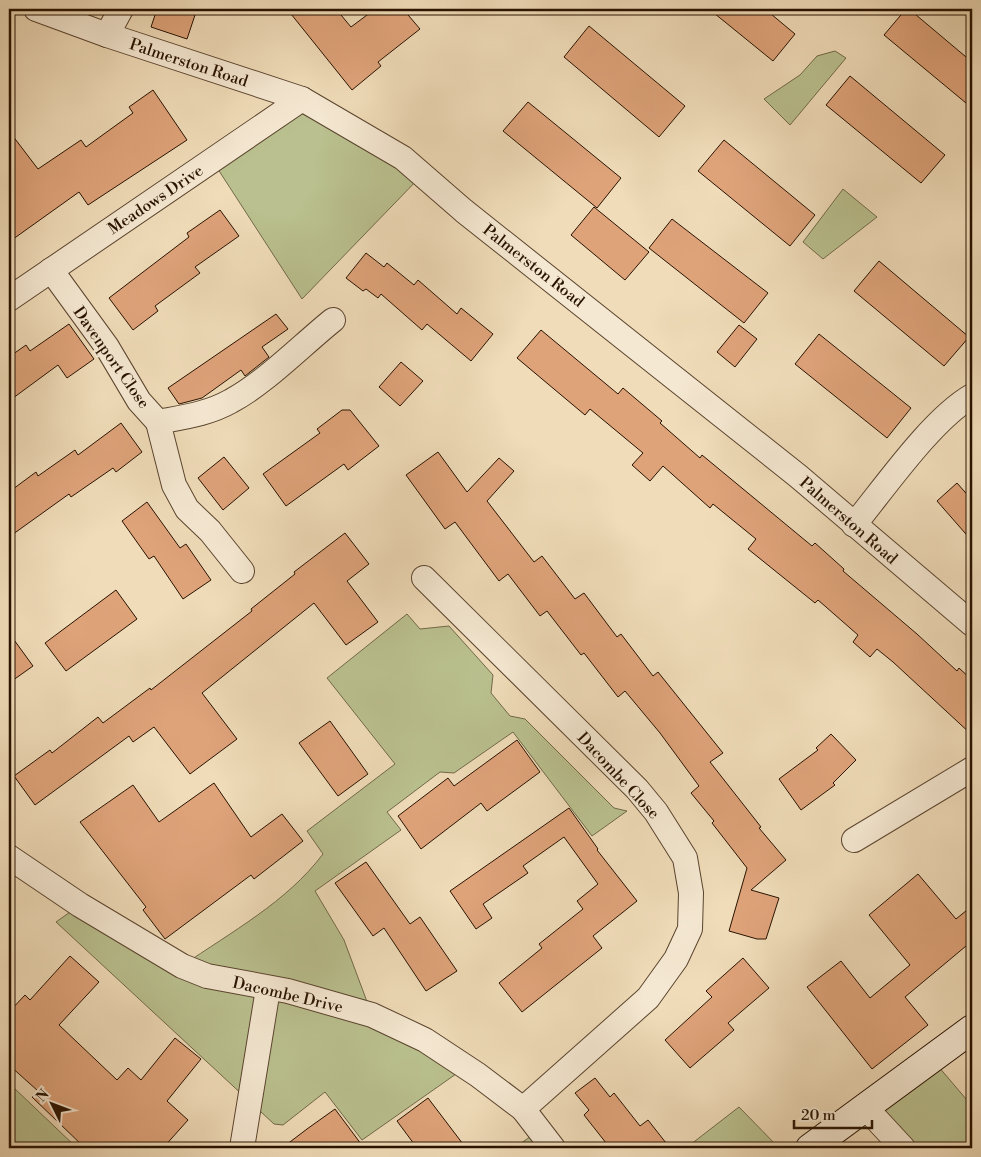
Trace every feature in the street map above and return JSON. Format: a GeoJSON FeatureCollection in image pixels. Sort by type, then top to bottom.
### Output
{"type":"FeatureCollection","features":[{"type":"Feature","properties":{"kind":"main road"},"geometry":{"type":"LineString","coordinates":[[810,1148],[972,1029]]}},
{"type":"Feature","properties":{"kind":"street","name":"Palmerston Road"},"geometry":{"type":"LineString","coordinates":[[36,9],[107,35],[302,99],[403,158],[464,211],[798,476],[972,624]]}},
{"type":"Feature","properties":{"kind":"street"},"geometry":{"type":"LineString","coordinates":[[107,35],[121,9]]}},
{"type":"Feature","properties":{"kind":"street","name":"Meadows Drive"},"geometry":{"type":"LineString","coordinates":[[9,299],[302,99]]}},
{"type":"Feature","properties":{"kind":"street","name":"Davenport Close"},"geometry":{"type":"LineString","coordinates":[[51,270],[106,347],[139,401],[158,422],[197,415],[232,401],[274,370],[333,320]]}},
{"type":"Feature","properties":{"kind":"street"},"geometry":{"type":"LineString","coordinates":[[854,525],[911,455],[956,405],[972,396]]}},
{"type":"Feature","properties":{"kind":"street"},"geometry":{"type":"LineString","coordinates":[[158,422],[174,485],[187,509],[210,532],[242,571]]}},
{"type":"Feature","properties":{"kind":"street","name":"Dacombe Close"},"geometry":{"type":"LineString","coordinates":[[424,578],[636,789],[656,812],[685,858],[691,893],[690,929],[676,959],[648,998],[523,1109]]}},
{"type":"Feature","properties":{"kind":"street"},"geometry":{"type":"LineString","coordinates":[[854,840],[972,769]]}},
{"type":"Feature","properties":{"kind":"street","name":"Dacombe Drive"},"geometry":{"type":"LineString","coordinates":[[9,857],[80,905],[182,966],[207,976],[268,989],[288,991],[372,1014],[425,1040],[478,1075],[523,1109],[553,1148]]}},
{"type":"Feature","properties":{"kind":"street"},"geometry":{"type":"LineString","coordinates":[[242,1148],[268,989]]}},
{"type":"Feature","properties":{"kind":"street"},"geometry":{"type":"LineString","coordinates":[[866,1108],[903,1148]]}},
{"type":"Feature","properties":{"kind":"green space"},"geometry":{"type":"Polygon","coordinates":[[[835,51],[846,58],[790,125],[764,99],[800,75],[817,56],[835,51]]]}},
{"type":"Feature","properties":{"kind":"green space"},"geometry":{"type":"Polygon","coordinates":[[[302,99],[422,175],[302,299],[212,160],[302,99]]]}},
{"type":"Feature","properties":{"kind":"green space"},"geometry":{"type":"Polygon","coordinates":[[[843,189],[877,217],[823,259],[803,242],[843,189]]]}},
{"type":"Feature","properties":{"kind":"green space"},"geometry":{"type":"Polygon","coordinates":[[[407,614],[420,629],[449,626],[493,675],[491,693],[510,716],[525,719],[614,808],[627,811],[592,836],[513,732],[454,773],[440,772],[387,812],[401,830],[315,891],[344,940],[372,1015],[466,1067],[362,1140],[325,1092],[283,1125],[274,1124],[56,922],[80,905],[182,966],[257,915],[293,887],[323,854],[307,831],[395,764],[327,678],[407,614]]]}},
{"type":"Feature","properties":{"kind":"green space"},"geometry":{"type":"Polygon","coordinates":[[[932,1059],[972,1106],[972,1148],[903,1148],[866,1108],[932,1059]]]}},
{"type":"Feature","properties":{"kind":"green space"},"geometry":{"type":"Polygon","coordinates":[[[13,1087],[77,1148],[16,1148],[9,1143],[9,1096],[13,1087]]]}},
{"type":"Feature","properties":{"kind":"green space"},"geometry":{"type":"Polygon","coordinates":[[[739,1107],[779,1148],[686,1148],[739,1107]]]}},
{"type":"Feature","properties":{"kind":"green space"},"geometry":{"type":"Polygon","coordinates":[[[540,1130],[553,1148],[514,1148],[540,1130]]]}},
{"type":"Feature","properties":{"kind":"building"},"geometry":{"type":"Polygon","coordinates":[[[157,9],[197,9],[187,39],[151,27],[157,9]]]}},
{"type":"Feature","properties":{"kind":"building"},"geometry":{"type":"Polygon","coordinates":[[[287,9],[336,9],[351,27],[375,9],[403,9],[420,29],[378,62],[381,66],[352,90],[287,9]]]}},
{"type":"Feature","properties":{"kind":"building"},"geometry":{"type":"Polygon","coordinates":[[[709,9],[765,9],[795,34],[773,61],[709,9]]]}},
{"type":"Feature","properties":{"kind":"building"},"geometry":{"type":"Polygon","coordinates":[[[906,9],[909,9],[972,62],[972,108],[884,35],[906,9]]]}},
{"type":"Feature","properties":{"kind":"building"},"geometry":{"type":"Polygon","coordinates":[[[589,26],[685,106],[659,137],[564,57],[589,26]]]}},
{"type":"Feature","properties":{"kind":"building"},"geometry":{"type":"Polygon","coordinates":[[[850,76],[945,155],[921,183],[826,105],[850,76]]]}},
{"type":"Feature","properties":{"kind":"building"},"geometry":{"type":"Polygon","coordinates":[[[153,90],[187,140],[88,205],[79,192],[9,242],[9,131],[38,169],[81,140],[86,147],[133,113],[129,107],[153,90]]]}},
{"type":"Feature","properties":{"kind":"building"},"geometry":{"type":"Polygon","coordinates":[[[528,102],[621,178],[597,208],[503,131],[528,102]]]}},
{"type":"Feature","properties":{"kind":"building"},"geometry":{"type":"Polygon","coordinates":[[[724,140],[815,215],[790,246],[698,171],[724,140]]]}},
{"type":"Feature","properties":{"kind":"building"},"geometry":{"type":"Polygon","coordinates":[[[594,207],[649,252],[625,280],[571,235],[594,207]]]}},
{"type":"Feature","properties":{"kind":"building"},"geometry":{"type":"Polygon","coordinates":[[[220,210],[239,236],[195,267],[200,273],[155,306],[158,311],[133,330],[109,298],[189,237],[187,233],[220,210]]]}},
{"type":"Feature","properties":{"kind":"building"},"geometry":{"type":"Polygon","coordinates":[[[672,219],[768,293],[744,323],[649,248],[672,219]]]}},
{"type":"Feature","properties":{"kind":"building"},"geometry":{"type":"Polygon","coordinates":[[[366,253],[384,267],[387,263],[414,285],[418,280],[457,314],[461,308],[493,334],[471,361],[427,324],[422,330],[381,294],[378,298],[366,289],[363,291],[346,278],[366,253]]]}},
{"type":"Feature","properties":{"kind":"building"},"geometry":{"type":"Polygon","coordinates":[[[879,261],[969,337],[944,366],[854,291],[879,261]]]}},
{"type":"Feature","properties":{"kind":"building"},"geometry":{"type":"Polygon","coordinates":[[[276,314],[288,329],[262,347],[269,357],[245,376],[241,370],[202,398],[179,404],[168,388],[276,314]]]}},
{"type":"Feature","properties":{"kind":"building"},"geometry":{"type":"Polygon","coordinates":[[[69,324],[94,359],[67,378],[58,365],[9,401],[9,357],[26,345],[30,351],[69,324]]]}},
{"type":"Feature","properties":{"kind":"building"},"geometry":{"type":"Polygon","coordinates":[[[739,325],[757,339],[735,367],[717,352],[739,325]]]}},
{"type":"Feature","properties":{"kind":"building"},"geometry":{"type":"Polygon","coordinates":[[[541,330],[618,394],[623,388],[662,421],[660,423],[700,458],[702,455],[812,546],[815,543],[844,569],[843,571],[957,671],[959,668],[972,680],[972,735],[893,662],[877,649],[870,657],[853,642],[858,635],[818,600],[815,603],[748,549],[756,539],[713,504],[710,508],[663,466],[650,481],[632,465],[643,453],[590,409],[585,415],[517,358],[541,330]]]}},
{"type":"Feature","properties":{"kind":"building"},"geometry":{"type":"Polygon","coordinates":[[[819,334],[911,408],[887,438],[795,364],[819,334]]]}},
{"type":"Feature","properties":{"kind":"building"},"geometry":{"type":"Polygon","coordinates":[[[401,362],[423,381],[400,406],[379,387],[401,362]]]}},
{"type":"Feature","properties":{"kind":"building"},"geometry":{"type":"Polygon","coordinates":[[[342,410],[350,410],[379,446],[348,470],[344,464],[286,506],[263,474],[320,433],[317,429],[342,410]]]}},
{"type":"Feature","properties":{"kind":"building"},"geometry":{"type":"Polygon","coordinates":[[[121,423],[142,452],[116,472],[113,468],[71,497],[69,494],[9,537],[9,492],[36,472],[38,476],[75,450],[78,455],[121,423]]]}},
{"type":"Feature","properties":{"kind":"building"},"geometry":{"type":"Polygon","coordinates":[[[438,452],[467,492],[499,458],[514,471],[487,501],[534,562],[542,556],[575,599],[584,593],[617,637],[621,634],[653,676],[658,672],[723,753],[710,762],[761,827],[759,828],[786,860],[751,890],[779,898],[766,939],[757,939],[729,931],[747,868],[712,823],[714,821],[691,793],[699,786],[660,733],[625,691],[618,697],[584,653],[581,655],[547,611],[540,616],[508,574],[499,581],[455,522],[445,529],[406,475],[438,452]]]}},
{"type":"Feature","properties":{"kind":"building"},"geometry":{"type":"Polygon","coordinates":[[[224,457],[249,488],[223,510],[198,478],[224,457]]]}},
{"type":"Feature","properties":{"kind":"building"},"geometry":{"type":"Polygon","coordinates":[[[957,483],[972,500],[972,541],[937,501],[957,483]]]}},
{"type":"Feature","properties":{"kind":"building"},"geometry":{"type":"Polygon","coordinates":[[[147,502],[180,548],[186,544],[211,580],[183,599],[154,556],[149,559],[122,521],[147,502]]]}},
{"type":"Feature","properties":{"kind":"building"},"geometry":{"type":"Polygon","coordinates":[[[345,533],[369,564],[347,581],[378,622],[346,645],[314,603],[202,693],[237,739],[190,774],[154,727],[133,742],[129,736],[35,805],[14,776],[50,750],[52,753],[98,717],[103,723],[150,688],[151,690],[252,611],[251,609],[295,574],[294,572],[345,533]]]}},
{"type":"Feature","properties":{"kind":"building"},"geometry":{"type":"Polygon","coordinates":[[[116,590],[137,619],[66,671],[45,643],[116,590]]]}},
{"type":"Feature","properties":{"kind":"building"},"geometry":{"type":"Polygon","coordinates":[[[9,633],[33,666],[9,683],[9,633]]]}},
{"type":"Feature","properties":{"kind":"building"},"geometry":{"type":"Polygon","coordinates":[[[330,721],[368,774],[338,796],[299,743],[330,721]]]}},
{"type":"Feature","properties":{"kind":"building"},"geometry":{"type":"Polygon","coordinates":[[[831,734],[856,760],[833,783],[835,785],[801,810],[779,779],[818,750],[816,748],[831,734]]]}},
{"type":"Feature","properties":{"kind":"building"},"geometry":{"type":"Polygon","coordinates":[[[517,740],[540,772],[487,811],[481,803],[421,849],[398,816],[448,778],[454,786],[517,740]]]}},
{"type":"Feature","properties":{"kind":"building"},"geometry":{"type":"Polygon","coordinates":[[[214,783],[251,837],[282,814],[303,841],[254,879],[251,875],[165,939],[143,910],[146,907],[80,822],[133,785],[159,822],[214,783]]]}},
{"type":"Feature","properties":{"kind":"building"},"geometry":{"type":"Polygon","coordinates":[[[569,808],[597,850],[637,901],[593,936],[602,948],[522,1012],[499,983],[542,948],[539,944],[583,909],[577,901],[598,884],[564,837],[523,866],[528,873],[483,904],[492,918],[476,929],[450,891],[569,808]]]}},
{"type":"Feature","properties":{"kind":"building"},"geometry":{"type":"Polygon","coordinates":[[[366,862],[410,924],[420,917],[457,971],[426,991],[384,928],[373,936],[335,883],[366,862]]]}},
{"type":"Feature","properties":{"kind":"building"},"geometry":{"type":"Polygon","coordinates":[[[918,874],[956,919],[972,906],[972,941],[905,997],[928,1025],[872,1069],[807,987],[841,961],[870,998],[910,965],[869,915],[918,874]]]}},
{"type":"Feature","properties":{"kind":"building"},"geometry":{"type":"Polygon","coordinates":[[[70,956],[99,982],[59,1025],[117,1080],[128,1068],[141,1080],[175,1038],[201,1059],[167,1101],[188,1120],[163,1148],[85,1148],[32,1097],[38,1091],[9,1065],[9,1012],[25,995],[30,1000],[70,956]]]}},
{"type":"Feature","properties":{"kind":"building"},"geometry":{"type":"Polygon","coordinates":[[[743,958],[769,988],[728,1023],[734,1030],[690,1068],[665,1040],[712,997],[706,991],[743,958]]]}},
{"type":"Feature","properties":{"kind":"building"},"geometry":{"type":"Polygon","coordinates":[[[595,1078],[610,1097],[614,1093],[640,1126],[648,1120],[670,1148],[610,1148],[584,1115],[589,1110],[575,1093],[595,1078]]]}},
{"type":"Feature","properties":{"kind":"building"},"geometry":{"type":"Polygon","coordinates":[[[428,1098],[466,1148],[417,1148],[397,1121],[428,1098]]]}},
{"type":"Feature","properties":{"kind":"building"},"geometry":{"type":"Polygon","coordinates":[[[335,1109],[364,1148],[282,1148],[307,1129],[335,1109]]]}}]}
